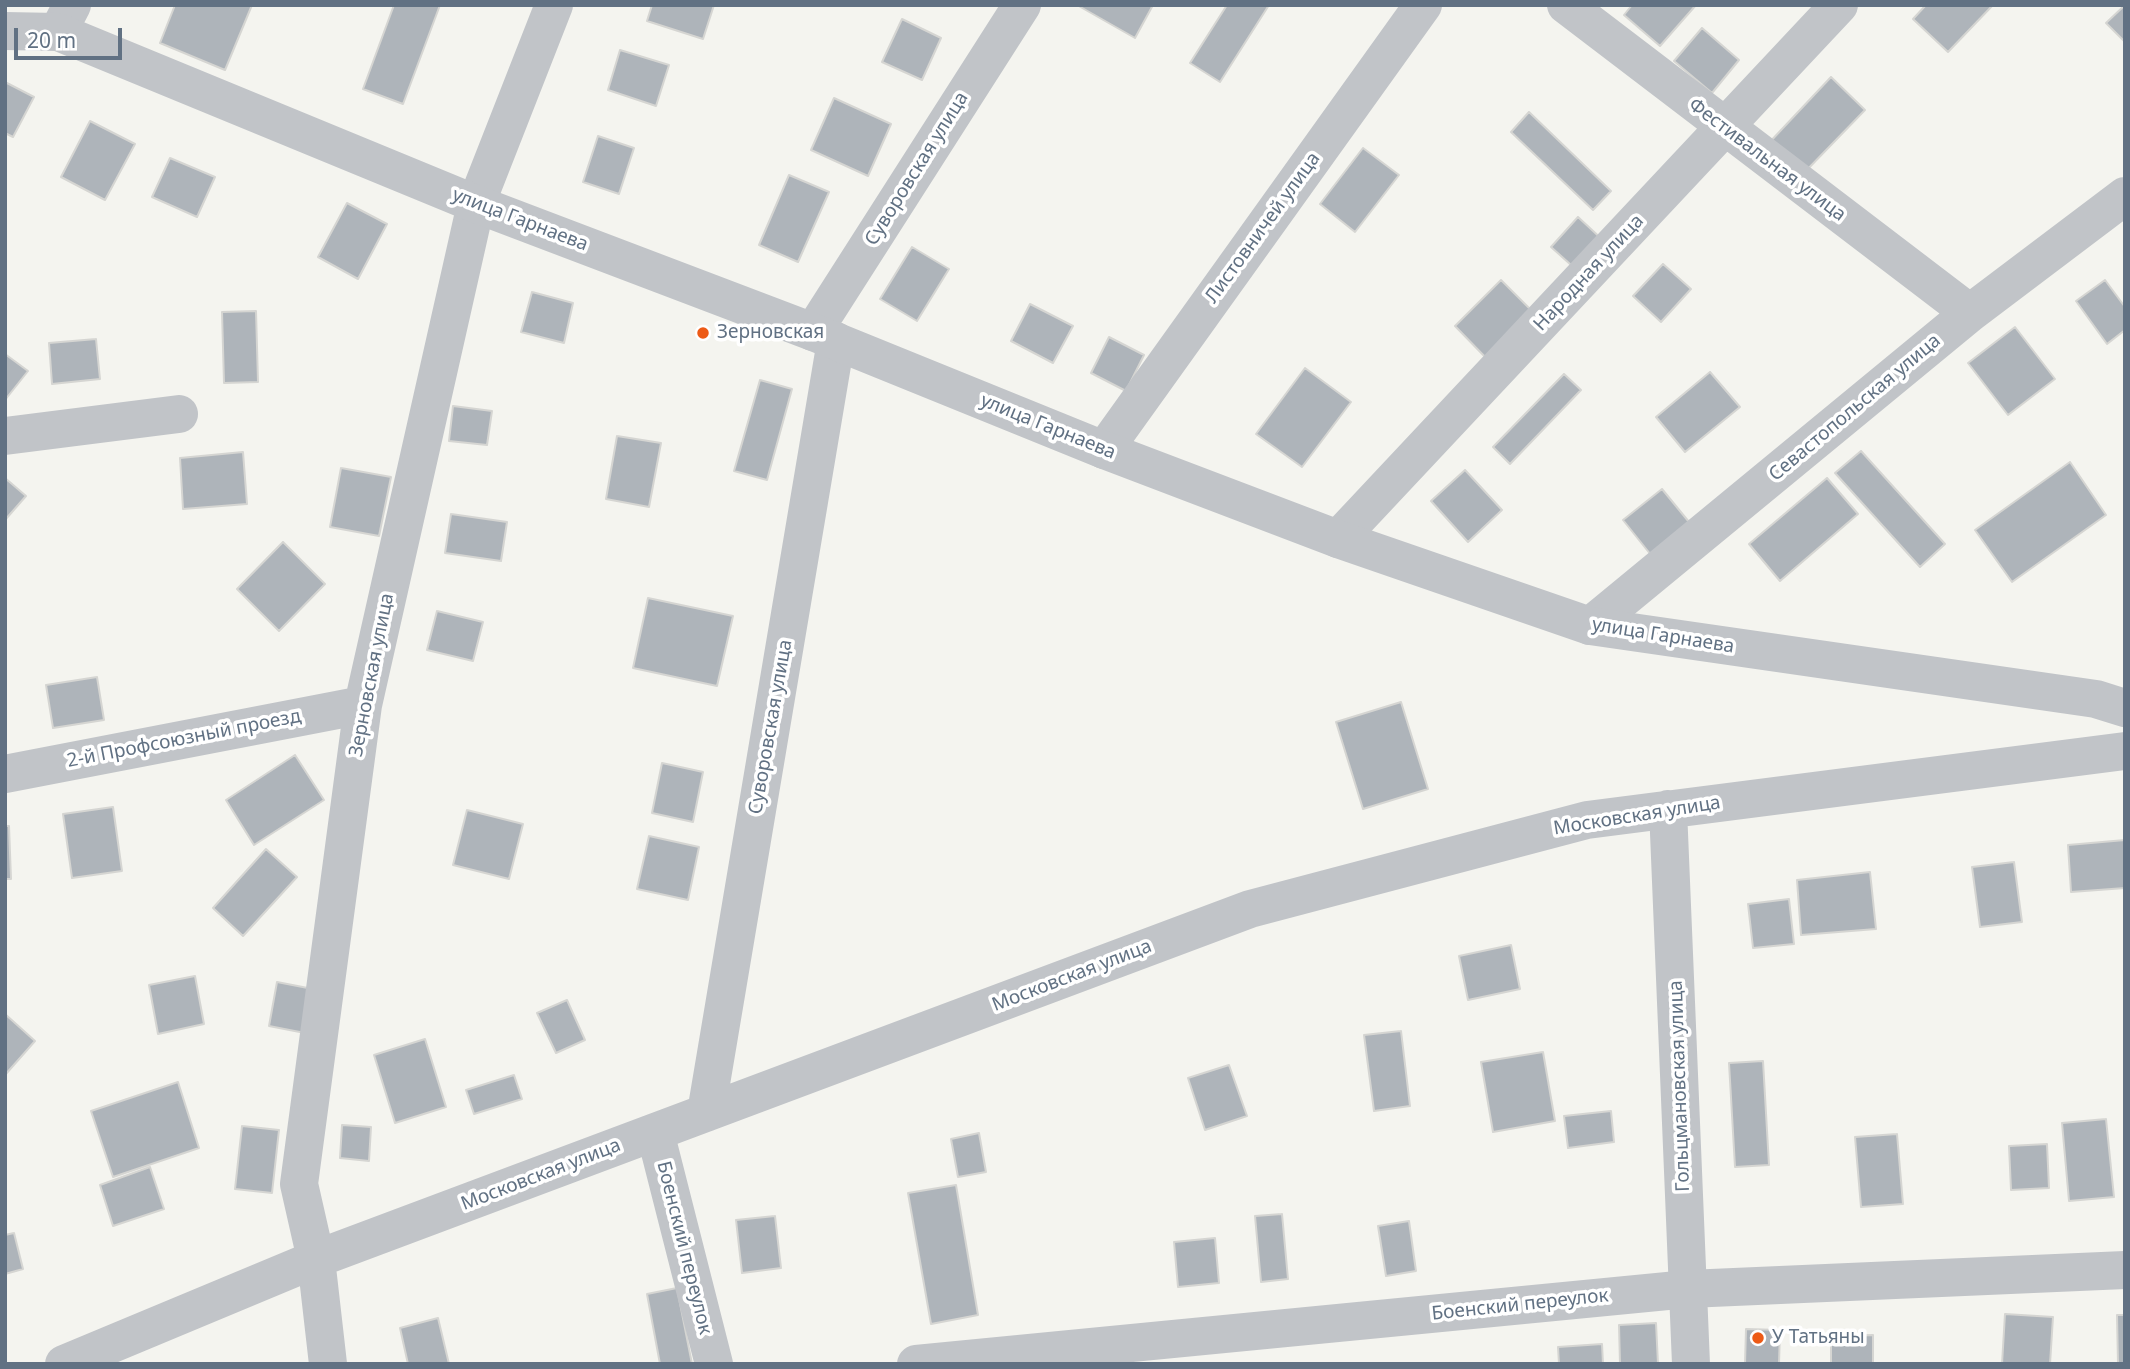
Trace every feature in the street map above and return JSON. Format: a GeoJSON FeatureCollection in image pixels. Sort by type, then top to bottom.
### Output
{"type":"FeatureCollection","features":[{"type":"Feature","properties":{"kind":"street","name":"Зерновская улица"},"geometry":{"type":"LineString","coordinates":[[328,1364],[316,1259],[299,1184],[363,705],[476,204],[554,5]]}},
{"type":"Feature","properties":{"kind":"street","name":"Суворовская улица"},"geometry":{"type":"LineString","coordinates":[[706,1113],[825,337],[1021,5]]}},
{"type":"Feature","properties":{"kind":"street","name":"Листовничей улица"},"geometry":{"type":"LineString","coordinates":[[1104,450],[1423,5]]}},
{"type":"Feature","properties":{"kind":"street","name":"Фестивальная улица"},"geometry":{"type":"LineString","coordinates":[[1566,5],[1970,313]]}},
{"type":"Feature","properties":{"kind":"street","name":"Народная улица"},"geometry":{"type":"LineString","coordinates":[[1338,539],[1839,5]]}},
{"type":"Feature","properties":{"kind":"street","name":"улица Гарнаева"},"geometry":{"type":"LineString","coordinates":[[5,31],[65,18],[476,204],[825,337],[1104,450],[1338,539],[1590,626],[2096,699],[2125,708]]}},
{"type":"Feature","properties":{"kind":"street","name":"Севастопольская улица"},"geometry":{"type":"LineString","coordinates":[[1590,626],[1970,313],[2125,196]]}},
{"type":"Feature","properties":{"kind":"street"},"geometry":{"type":"LineString","coordinates":[[5,436],[179,414]]}},
{"type":"Feature","properties":{"kind":"street","name":"2-й Профсоюзный проезд"},"geometry":{"type":"LineString","coordinates":[[5,774],[363,705]]}},
{"type":"Feature","properties":{"kind":"street","name":"Московская улица"},"geometry":{"type":"LineString","coordinates":[[64,1364],[316,1259],[1250,909],[1587,820],[2125,751]]}},
{"type":"Feature","properties":{"kind":"street","name":"Гольцмановская улица"},"geometry":{"type":"LineString","coordinates":[[1668,809],[1691,1364]]}},
{"type":"Feature","properties":{"kind":"street","name":"Боенский переулок"},"geometry":{"type":"LineString","coordinates":[[655,1132],[714,1364]]}},
{"type":"Feature","properties":{"kind":"street","name":"Боенский переулок"},"geometry":{"type":"LineString","coordinates":[[916,1364],[1688,1289],[2125,1270]]}},
{"type":"Feature","properties":{"kind":"building"},"geometry":{"type":"Polygon","coordinates":[[[175,5],[252,5],[225,70],[160,43],[175,5]]]}},
{"type":"Feature","properties":{"kind":"building"},"geometry":{"type":"Polygon","coordinates":[[[394,5],[440,5],[403,104],[363,89],[394,5]]]}},
{"type":"Feature","properties":{"kind":"building"},"geometry":{"type":"Polygon","coordinates":[[[652,5],[714,5],[703,39],[647,21],[652,5]]]}},
{"type":"Feature","properties":{"kind":"building"},"geometry":{"type":"Polygon","coordinates":[[[1077,5],[1153,5],[1135,38],[1077,5]]]}},
{"type":"Feature","properties":{"kind":"building"},"geometry":{"type":"Polygon","coordinates":[[[1227,5],[1269,5],[1220,82],[1190,63],[1227,5]]]}},
{"type":"Feature","properties":{"kind":"building"},"geometry":{"type":"Polygon","coordinates":[[[1632,5],[1696,5],[1660,46],[1624,15],[1632,5]]]}},
{"type":"Feature","properties":{"kind":"building"},"geometry":{"type":"Polygon","coordinates":[[[1926,5],[1993,5],[1948,52],[1913,19],[1926,5]]]}},
{"type":"Feature","properties":{"kind":"building"},"geometry":{"type":"Polygon","coordinates":[[[2125,5],[2125,42],[2106,23],[2125,5]]]}},
{"type":"Feature","properties":{"kind":"building"},"geometry":{"type":"Polygon","coordinates":[[[902,19],[941,38],[922,80],[882,62],[902,19]]]}},
{"type":"Feature","properties":{"kind":"building"},"geometry":{"type":"Polygon","coordinates":[[[1702,28],[1739,60],[1712,93],[1674,61],[1702,28]]]}},
{"type":"Feature","properties":{"kind":"building"},"geometry":{"type":"Polygon","coordinates":[[[620,50],[669,65],[656,106],[608,90],[620,50]]]}},
{"type":"Feature","properties":{"kind":"building"},"geometry":{"type":"Polygon","coordinates":[[[1831,77],[1865,110],[1800,177],[1767,145],[1831,77]]]}},
{"type":"Feature","properties":{"kind":"building"},"geometry":{"type":"Polygon","coordinates":[[[5,82],[34,97],[13,137],[5,133],[5,82]]]}},
{"type":"Feature","properties":{"kind":"building"},"geometry":{"type":"Polygon","coordinates":[[[834,98],[891,124],[868,176],[811,150],[834,98]]]}},
{"type":"Feature","properties":{"kind":"building"},"geometry":{"type":"Polygon","coordinates":[[[1529,112],[1611,191],[1593,210],[1511,132],[1529,112]]]}},
{"type":"Feature","properties":{"kind":"building"},"geometry":{"type":"Polygon","coordinates":[[[90,121],[135,144],[105,200],[61,177],[90,121]]]}},
{"type":"Feature","properties":{"kind":"building"},"geometry":{"type":"Polygon","coordinates":[[[598,136],[634,148],[619,194],[583,182],[598,136]]]}},
{"type":"Feature","properties":{"kind":"building"},"geometry":{"type":"Polygon","coordinates":[[[1363,148],[1399,175],[1355,232],[1320,204],[1363,148]]]}},
{"type":"Feature","properties":{"kind":"building"},"geometry":{"type":"Polygon","coordinates":[[[170,158],[215,177],[197,217],[152,197],[170,158]]]}},
{"type":"Feature","properties":{"kind":"building"},"geometry":{"type":"Polygon","coordinates":[[[789,175],[829,192],[798,262],[759,245],[789,175]]]}},
{"type":"Feature","properties":{"kind":"building"},"geometry":{"type":"Polygon","coordinates":[[[347,203],[387,224],[358,279],[318,257],[347,203]]]}},
{"type":"Feature","properties":{"kind":"building"},"geometry":{"type":"Polygon","coordinates":[[[1578,217],[1606,243],[1580,273],[1551,247],[1578,217]]]}},
{"type":"Feature","properties":{"kind":"building"},"geometry":{"type":"Polygon","coordinates":[[[912,247],[949,269],[917,321],[880,299],[912,247]]]}},
{"type":"Feature","properties":{"kind":"building"},"geometry":{"type":"Polygon","coordinates":[[[1663,264],[1691,289],[1661,322],[1633,296],[1663,264]]]}},
{"type":"Feature","properties":{"kind":"building"},"geometry":{"type":"Polygon","coordinates":[[[1501,280],[1535,314],[1489,361],[1455,326],[1501,280]]]}},
{"type":"Feature","properties":{"kind":"building"},"geometry":{"type":"Polygon","coordinates":[[[2105,280],[2125,307],[2125,330],[2107,344],[2076,301],[2105,280]]]}},
{"type":"Feature","properties":{"kind":"building"},"geometry":{"type":"Polygon","coordinates":[[[532,292],[573,303],[564,343],[521,332],[532,292]]]}},
{"type":"Feature","properties":{"kind":"building"},"geometry":{"type":"Polygon","coordinates":[[[1030,304],[1073,326],[1053,363],[1011,341],[1030,304]]]}},
{"type":"Feature","properties":{"kind":"building"},"geometry":{"type":"Polygon","coordinates":[[[256,311],[258,382],[224,383],[222,312],[256,311]]]}},
{"type":"Feature","properties":{"kind":"building"},"geometry":{"type":"Polygon","coordinates":[[[2015,327],[2055,379],[2008,415],[1968,363],[2015,327]]]}},
{"type":"Feature","properties":{"kind":"building"},"geometry":{"type":"Polygon","coordinates":[[[1109,337],[1144,355],[1126,391],[1091,373],[1109,337]]]}},
{"type":"Feature","properties":{"kind":"building"},"geometry":{"type":"Polygon","coordinates":[[[96,339],[100,379],[52,384],[49,343],[96,339]]]}},
{"type":"Feature","properties":{"kind":"building"},"geometry":{"type":"Polygon","coordinates":[[[5,354],[28,371],[5,400],[5,354]]]}},
{"type":"Feature","properties":{"kind":"building"},"geometry":{"type":"Polygon","coordinates":[[[1305,368],[1351,402],[1302,467],[1256,434],[1305,368]]]}},
{"type":"Feature","properties":{"kind":"building"},"geometry":{"type":"Polygon","coordinates":[[[1710,372],[1740,407],[1685,452],[1656,417],[1710,372]]]}},
{"type":"Feature","properties":{"kind":"building"},"geometry":{"type":"Polygon","coordinates":[[[1564,374],[1581,390],[1510,464],[1493,447],[1564,374]]]}},
{"type":"Feature","properties":{"kind":"building"},"geometry":{"type":"Polygon","coordinates":[[[760,380],[792,389],[767,480],[734,471],[760,380]]]}},
{"type":"Feature","properties":{"kind":"building"},"geometry":{"type":"Polygon","coordinates":[[[453,406],[492,411],[487,445],[449,441],[453,406]]]}},
{"type":"Feature","properties":{"kind":"building"},"geometry":{"type":"Polygon","coordinates":[[[617,436],[661,443],[649,507],[606,499],[617,436]]]}},
{"type":"Feature","properties":{"kind":"building"},"geometry":{"type":"Polygon","coordinates":[[[1861,451],[1945,544],[1920,567],[1835,473],[1861,451]]]}},
{"type":"Feature","properties":{"kind":"building"},"geometry":{"type":"Polygon","coordinates":[[[243,452],[247,504],[183,509],[180,458],[243,452]]]}},
{"type":"Feature","properties":{"kind":"building"},"geometry":{"type":"Polygon","coordinates":[[[2070,462],[2106,515],[2012,582],[1975,530],[2070,462]]]}},
{"type":"Feature","properties":{"kind":"building"},"geometry":{"type":"Polygon","coordinates":[[[341,468],[391,477],[379,536],[330,527],[341,468]]]}},
{"type":"Feature","properties":{"kind":"building"},"geometry":{"type":"Polygon","coordinates":[[[1465,470],[1502,510],[1468,542],[1431,501],[1465,470]]]}},
{"type":"Feature","properties":{"kind":"building"},"geometry":{"type":"Polygon","coordinates":[[[5,478],[26,496],[5,520],[5,478]]]}},
{"type":"Feature","properties":{"kind":"building"},"geometry":{"type":"Polygon","coordinates":[[[1827,478],[1858,514],[1780,581],[1749,544],[1827,478]]]}},
{"type":"Feature","properties":{"kind":"building"},"geometry":{"type":"Polygon","coordinates":[[[1662,489],[1689,522],[1651,555],[1623,520],[1662,489]]]}},
{"type":"Feature","properties":{"kind":"building"},"geometry":{"type":"Polygon","coordinates":[[[451,514],[507,522],[501,561],[445,553],[451,514]]]}},
{"type":"Feature","properties":{"kind":"building"},"geometry":{"type":"Polygon","coordinates":[[[283,542],[325,584],[279,631],[237,589],[283,542]]]}},
{"type":"Feature","properties":{"kind":"building"},"geometry":{"type":"Polygon","coordinates":[[[648,598],[733,616],[717,686],[633,668],[648,598]]]}},
{"type":"Feature","properties":{"kind":"building"},"geometry":{"type":"Polygon","coordinates":[[[437,611],[483,622],[473,661],[427,650],[437,611]]]}},
{"type":"Feature","properties":{"kind":"building"},"geometry":{"type":"Polygon","coordinates":[[[97,677],[104,720],[53,728],[46,685],[97,677]]]}},
{"type":"Feature","properties":{"kind":"building"},"geometry":{"type":"Polygon","coordinates":[[[1401,702],[1428,789],[1363,809],[1336,722],[1401,702]]]}},
{"type":"Feature","properties":{"kind":"building"},"geometry":{"type":"Polygon","coordinates":[[[295,755],[324,800],[254,845],[226,800],[295,755]]]}},
{"type":"Feature","properties":{"kind":"building"},"geometry":{"type":"Polygon","coordinates":[[[662,763],[703,772],[693,822],[652,813],[662,763]]]}},
{"type":"Feature","properties":{"kind":"building"},"geometry":{"type":"Polygon","coordinates":[[[113,807],[122,871],[72,878],[63,814],[113,807]]]}},
{"type":"Feature","properties":{"kind":"building"},"geometry":{"type":"Polygon","coordinates":[[[467,810],[523,824],[509,879],[453,865],[467,810]]]}},
{"type":"Feature","properties":{"kind":"building"},"geometry":{"type":"Polygon","coordinates":[[[5,826],[9,826],[11,879],[5,879],[5,826]]]}},
{"type":"Feature","properties":{"kind":"building"},"geometry":{"type":"Polygon","coordinates":[[[649,836],[699,847],[688,900],[637,889],[649,836]]]}},
{"type":"Feature","properties":{"kind":"building"},"geometry":{"type":"Polygon","coordinates":[[[2125,840],[2125,888],[2071,892],[2068,845],[2125,840]]]}},
{"type":"Feature","properties":{"kind":"building"},"geometry":{"type":"Polygon","coordinates":[[[266,849],[297,877],[243,936],[213,908],[266,849]]]}},
{"type":"Feature","properties":{"kind":"building"},"geometry":{"type":"Polygon","coordinates":[[[2014,862],[2022,922],[1980,927],[1972,867],[2014,862]]]}},
{"type":"Feature","properties":{"kind":"building"},"geometry":{"type":"Polygon","coordinates":[[[1870,872],[1876,929],[1801,935],[1797,880],[1870,872]]]}},
{"type":"Feature","properties":{"kind":"building"},"geometry":{"type":"Polygon","coordinates":[[[1789,899],[1794,944],[1753,948],[1748,904],[1789,899]]]}},
{"type":"Feature","properties":{"kind":"building"},"geometry":{"type":"Polygon","coordinates":[[[1511,945],[1520,989],[1468,1000],[1459,956],[1511,945]]]}},
{"type":"Feature","properties":{"kind":"building"},"geometry":{"type":"Polygon","coordinates":[[[195,976],[204,1024],[158,1034],[149,985],[195,976]]]}},
{"type":"Feature","properties":{"kind":"building"},"geometry":{"type":"Polygon","coordinates":[[[277,982],[318,990],[310,1034],[269,1026],[277,982]]]}},
{"type":"Feature","properties":{"kind":"building"},"geometry":{"type":"Polygon","coordinates":[[[567,1000],[585,1040],[556,1053],[537,1013],[567,1000]]]}},
{"type":"Feature","properties":{"kind":"building"},"geometry":{"type":"Polygon","coordinates":[[[5,1014],[35,1041],[5,1075],[5,1014]]]}},
{"type":"Feature","properties":{"kind":"building"},"geometry":{"type":"Polygon","coordinates":[[[1401,1031],[1410,1106],[1374,1111],[1364,1035],[1401,1031]]]}},
{"type":"Feature","properties":{"kind":"building"},"geometry":{"type":"Polygon","coordinates":[[[425,1039],[446,1107],[395,1123],[374,1055],[425,1039]]]}},
{"type":"Feature","properties":{"kind":"building"},"geometry":{"type":"Polygon","coordinates":[[[1543,1052],[1555,1121],[1493,1132],[1481,1062],[1543,1052]]]}},
{"type":"Feature","properties":{"kind":"building"},"geometry":{"type":"Polygon","coordinates":[[[1763,1061],[1769,1165],[1735,1167],[1729,1063],[1763,1061]]]}},
{"type":"Feature","properties":{"kind":"building"},"geometry":{"type":"Polygon","coordinates":[[[1229,1065],[1247,1116],[1205,1130],[1188,1078],[1229,1065]]]}},
{"type":"Feature","properties":{"kind":"building"},"geometry":{"type":"Polygon","coordinates":[[[514,1075],[522,1099],[474,1114],[466,1090],[514,1075]]]}},
{"type":"Feature","properties":{"kind":"building"},"geometry":{"type":"Polygon","coordinates":[[[178,1082],[199,1148],[113,1177],[91,1111],[178,1082]]]}},
{"type":"Feature","properties":{"kind":"building"},"geometry":{"type":"Polygon","coordinates":[[[1611,1111],[1614,1142],[1568,1148],[1564,1116],[1611,1111]]]}},
{"type":"Feature","properties":{"kind":"building"},"geometry":{"type":"Polygon","coordinates":[[[2106,1119],[2114,1197],[2069,1201],[2062,1123],[2106,1119]]]}},
{"type":"Feature","properties":{"kind":"building"},"geometry":{"type":"Polygon","coordinates":[[[342,1125],[371,1127],[369,1161],[340,1158],[342,1125]]]}},
{"type":"Feature","properties":{"kind":"building"},"geometry":{"type":"Polygon","coordinates":[[[242,1126],[279,1130],[272,1193],[235,1189],[242,1126]]]}},
{"type":"Feature","properties":{"kind":"building"},"geometry":{"type":"Polygon","coordinates":[[[979,1133],[986,1172],[958,1177],[951,1139],[979,1133]]]}},
{"type":"Feature","properties":{"kind":"building"},"geometry":{"type":"Polygon","coordinates":[[[1897,1134],[1903,1204],[1861,1207],[1855,1137],[1897,1134]]]}},
{"type":"Feature","properties":{"kind":"building"},"geometry":{"type":"Polygon","coordinates":[[[2047,1144],[2049,1188],[2011,1190],[2009,1146],[2047,1144]]]}},
{"type":"Feature","properties":{"kind":"building"},"geometry":{"type":"Polygon","coordinates":[[[150,1167],[164,1209],[113,1226],[100,1185],[150,1167]]]}},
{"type":"Feature","properties":{"kind":"building"},"geometry":{"type":"Polygon","coordinates":[[[956,1185],[978,1315],[931,1324],[908,1193],[956,1185]]]}},
{"type":"Feature","properties":{"kind":"building"},"geometry":{"type":"Polygon","coordinates":[[[1282,1214],[1288,1279],[1261,1282],[1255,1216],[1282,1214]]]}},
{"type":"Feature","properties":{"kind":"building"},"geometry":{"type":"Polygon","coordinates":[[[775,1216],[781,1268],[742,1273],[736,1220],[775,1216]]]}},
{"type":"Feature","properties":{"kind":"building"},"geometry":{"type":"Polygon","coordinates":[[[1409,1221],[1416,1271],[1386,1276],[1378,1226],[1409,1221]]]}},
{"type":"Feature","properties":{"kind":"building"},"geometry":{"type":"Polygon","coordinates":[[[14,1233],[23,1269],[5,1274],[5,1235],[14,1233]]]}},
{"type":"Feature","properties":{"kind":"building"},"geometry":{"type":"Polygon","coordinates":[[[1215,1238],[1219,1283],[1178,1287],[1174,1242],[1215,1238]]]}},
{"type":"Feature","properties":{"kind":"building"},"geometry":{"type":"Polygon","coordinates":[[[677,1288],[692,1364],[660,1364],[647,1294],[677,1288]]]}},
{"type":"Feature","properties":{"kind":"building"},"geometry":{"type":"Polygon","coordinates":[[[2005,1314],[2053,1317],[2050,1364],[2002,1364],[2005,1314]]]}},
{"type":"Feature","properties":{"kind":"building"},"geometry":{"type":"Polygon","coordinates":[[[2117,1315],[2125,1315],[2125,1364],[2118,1364],[2117,1315]]]}},
{"type":"Feature","properties":{"kind":"building"},"geometry":{"type":"Polygon","coordinates":[[[438,1318],[449,1364],[408,1364],[400,1328],[438,1318]]]}},
{"type":"Feature","properties":{"kind":"building"},"geometry":{"type":"Polygon","coordinates":[[[1656,1323],[1658,1364],[1620,1364],[1619,1325],[1656,1323]]]}},
{"type":"Feature","properties":{"kind":"building"},"geometry":{"type":"Polygon","coordinates":[[[1746,1329],[1780,1330],[1779,1364],[1745,1364],[1746,1329]]]}},
{"type":"Feature","properties":{"kind":"building"},"geometry":{"type":"Polygon","coordinates":[[[1873,1335],[1873,1364],[1831,1364],[1831,1336],[1873,1335]]]}},
{"type":"Feature","properties":{"kind":"building"},"geometry":{"type":"Polygon","coordinates":[[[1602,1344],[1603,1364],[1559,1364],[1558,1347],[1602,1344]]]}},
{"type":"Feature","properties":{"kind":"place","name":"Зерновская"},"geometry":{"type":"Point","coordinates":[703,333]}},
{"type":"Feature","properties":{"kind":"place","name":"У Татьяны"},"geometry":{"type":"Point","coordinates":[1758,1338]}}]}
